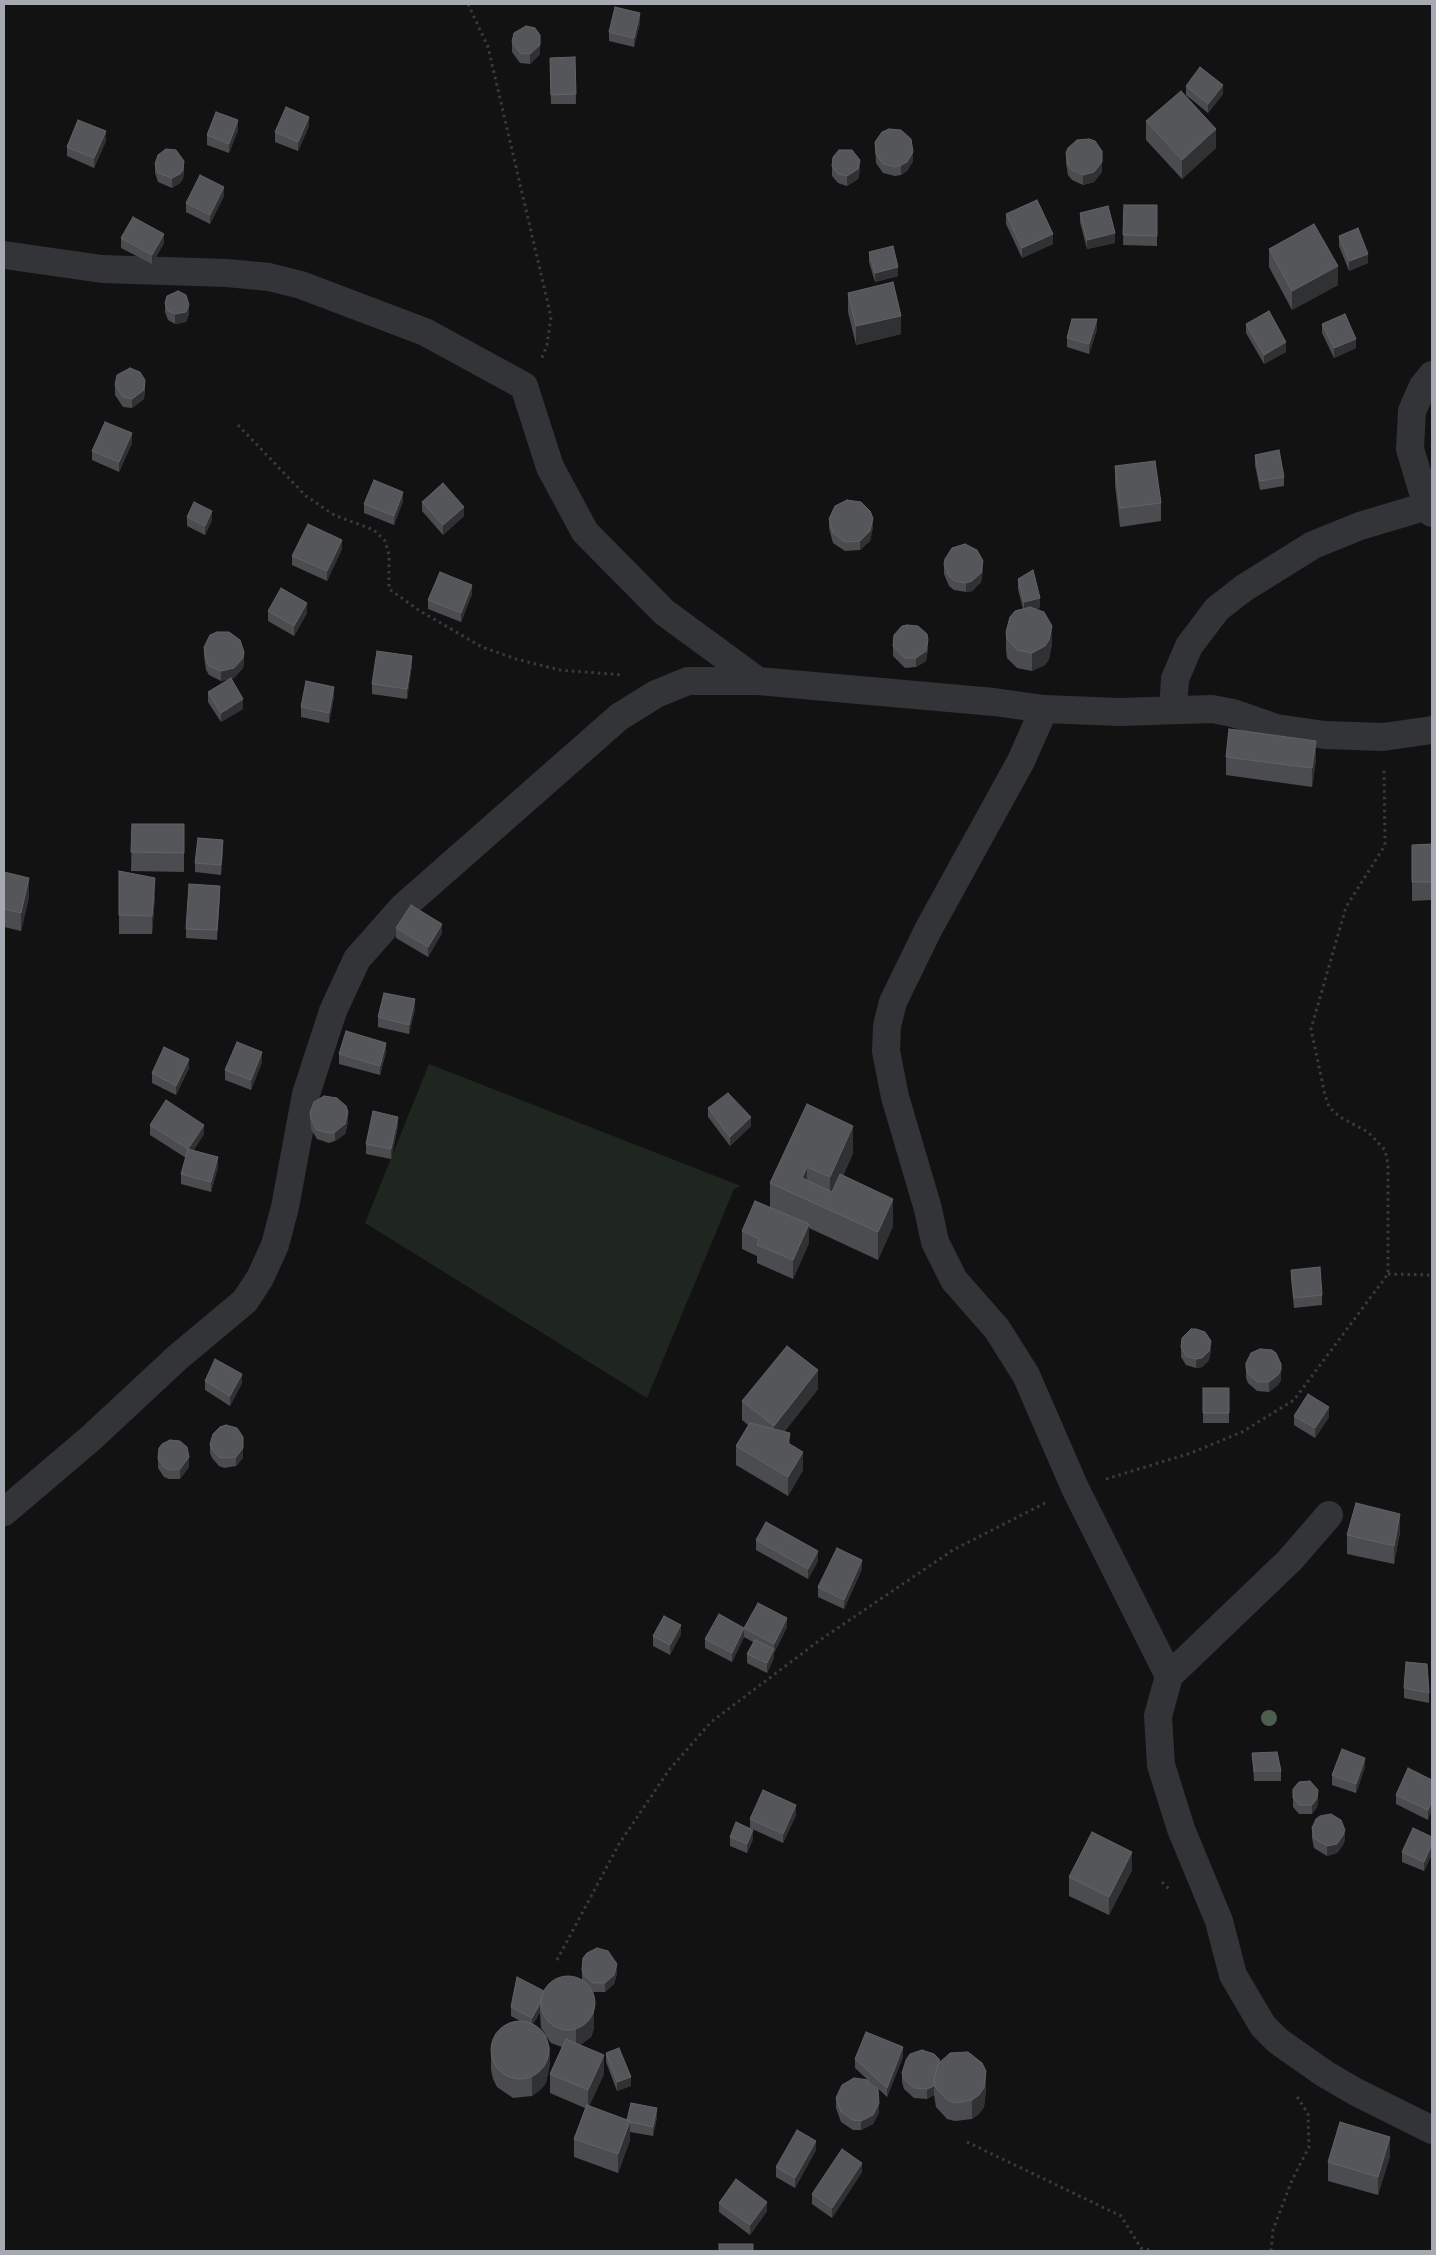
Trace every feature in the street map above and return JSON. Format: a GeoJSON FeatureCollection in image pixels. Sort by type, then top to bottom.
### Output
{"type":"FeatureCollection","features":[{"type":"Feature","properties":{"kind":"street"},"geometry":{"type":"LineString","coordinates":[[4,255],[102,269],[227,273],[269,277],[301,285],[425,332],[524,386],[550,467],[585,532],[664,612],[758,681]]}},
{"type":"Feature","properties":{"kind":"street"},"geometry":{"type":"LineString","coordinates":[[1173,710],[1175,679],[1189,646],[1217,609],[1244,588],[1313,545],[1360,526],[1430,509],[1410,450],[1412,411],[1424,386],[1432,375]]}},
{"type":"Feature","properties":{"kind":"street"},"geometry":{"type":"LineString","coordinates":[[4,1512],[91,1438],[178,1357],[245,1301],[260,1278],[275,1245],[285,1207],[306,1094],[333,1011],[357,959],[397,915],[619,717],[656,694],[688,681],[758,681],[994,702],[1044,709],[1120,712],[1219,711],[1233,713],[1276,728],[1325,735],[1383,737],[1432,730]]}},
{"type":"Feature","properties":{"kind":"street"},"geometry":{"type":"LineString","coordinates":[[1044,709],[1021,761],[928,930],[893,1002],[887,1026],[886,1051],[895,1097],[928,1209],[935,1242],[954,1280],[996,1329],[1026,1375],[1075,1488],[1169,1676]]}},
{"type":"Feature","properties":{"kind":"street"},"geometry":{"type":"LineString","coordinates":[[1329,1516],[1284,1567],[1169,1676],[1158,1716],[1161,1765],[1181,1829],[1219,1921],[1233,1975],[1263,2026],[1278,2041],[1356,2092],[1432,2130]]}},
{"type":"Feature","properties":{"kind":"path"},"geometry":{"type":"LineString","coordinates":[[468,4],[488,47],[551,317],[547,345],[541,361],[524,386]]}},
{"type":"Feature","properties":{"kind":"path"},"geometry":{"type":"LineString","coordinates":[[238,425],[306,496],[334,515],[374,530],[385,540],[389,555],[389,589],[420,611],[482,647],[516,659],[560,670],[629,676]]}},
{"type":"Feature","properties":{"kind":"path"},"geometry":{"type":"LineString","coordinates":[[557,1960],[619,1844],[669,1770],[712,1722],[820,1640],[953,1550],[1075,1488],[1191,1453],[1242,1432],[1294,1400],[1388,1274],[1388,1164],[1385,1150],[1368,1132],[1340,1117],[1330,1107],[1325,1095],[1311,1029],[1346,907],[1385,845],[1383,737]]}},
{"type":"Feature","properties":{"kind":"path"},"geometry":{"type":"LineString","coordinates":[[1388,1274],[1432,1275]]}},
{"type":"Feature","properties":{"kind":"path"},"geometry":{"type":"LineString","coordinates":[[967,2142],[1121,2216],[1141,2248],[1154,2251]]}},
{"type":"Feature","properties":{"kind":"shaded area"},"geometry":{"type":"Polygon","coordinates":[[[429,1064],[741,1186],[734,1189],[647,1398],[365,1223],[429,1064]]]}},
{"type":"Feature","properties":{"kind":"building"},"geometry":{"type":"Polygon","coordinates":[[[615,7],[640,13],[634,38],[609,32],[615,7]]]}},
{"type":"Feature","properties":{"kind":"building"},"geometry":{"type":"Polygon","coordinates":[[[526,26],[535,28],[540,35],[540,45],[530,54],[520,53],[512,42],[514,33],[526,26]]]}},
{"type":"Feature","properties":{"kind":"building"},"geometry":{"type":"Polygon","coordinates":[[[575,57],[576,94],[551,95],[550,58],[575,57]]]}},
{"type":"Feature","properties":{"kind":"building"},"geometry":{"type":"Polygon","coordinates":[[[1200,67],[1223,85],[1208,104],[1186,86],[1200,67]]]}},
{"type":"Feature","properties":{"kind":"building"},"geometry":{"type":"Polygon","coordinates":[[[1181,91],[1216,129],[1182,160],[1146,121],[1181,91]]]}},
{"type":"Feature","properties":{"kind":"building"},"geometry":{"type":"Polygon","coordinates":[[[286,107],[309,117],[298,142],[275,132],[286,107]]]}},
{"type":"Feature","properties":{"kind":"building"},"geometry":{"type":"Polygon","coordinates":[[[216,112],[238,120],[229,144],[207,135],[216,112]]]}},
{"type":"Feature","properties":{"kind":"building"},"geometry":{"type":"Polygon","coordinates":[[[78,120],[106,131],[94,158],[67,147],[78,120]]]}},
{"type":"Feature","properties":{"kind":"building"},"geometry":{"type":"Polygon","coordinates":[[[889,129],[901,130],[911,139],[913,152],[907,162],[895,167],[883,164],[876,154],[875,142],[882,132],[889,129]]]}},
{"type":"Feature","properties":{"kind":"building"},"geometry":{"type":"Polygon","coordinates":[[[1089,139],[1095,141],[1102,151],[1102,162],[1094,172],[1083,175],[1072,170],[1068,165],[1066,153],[1068,148],[1077,140],[1089,139]]]}},
{"type":"Feature","properties":{"kind":"building"},"geometry":{"type":"Polygon","coordinates":[[[166,149],[176,150],[184,161],[183,170],[172,178],[158,173],[155,164],[158,155],[166,149]]]}},
{"type":"Feature","properties":{"kind":"building"},"geometry":{"type":"Polygon","coordinates":[[[839,150],[852,150],[860,160],[858,169],[847,176],[838,174],[832,166],[833,157],[839,150]]]}},
{"type":"Feature","properties":{"kind":"building"},"geometry":{"type":"Polygon","coordinates":[[[200,175],[224,187],[210,215],[186,203],[200,175]]]}},
{"type":"Feature","properties":{"kind":"building"},"geometry":{"type":"Polygon","coordinates":[[[1037,200],[1053,234],[1022,248],[1006,214],[1037,200]]]}},
{"type":"Feature","properties":{"kind":"building"},"geometry":{"type":"Polygon","coordinates":[[[1124,205],[1157,205],[1157,236],[1123,235],[1124,205]]]}},
{"type":"Feature","properties":{"kind":"building"},"geometry":{"type":"Polygon","coordinates":[[[1108,206],[1115,233],[1087,240],[1080,213],[1108,206]]]}},
{"type":"Feature","properties":{"kind":"building"},"geometry":{"type":"Polygon","coordinates":[[[133,217],[164,234],[152,255],[121,238],[133,217]]]}},
{"type":"Feature","properties":{"kind":"building"},"geometry":{"type":"Polygon","coordinates":[[[1314,224],[1338,266],[1292,291],[1269,249],[1314,224]]]}},
{"type":"Feature","properties":{"kind":"building"},"geometry":{"type":"Polygon","coordinates":[[[1358,228],[1368,254],[1349,261],[1339,236],[1358,228]]]}},
{"type":"Feature","properties":{"kind":"building"},"geometry":{"type":"Polygon","coordinates":[[[893,246],[898,267],[875,273],[869,252],[893,246]]]}},
{"type":"Feature","properties":{"kind":"building"},"geometry":{"type":"Polygon","coordinates":[[[893,282],[901,316],[856,326],[848,293],[893,282]]]}},
{"type":"Feature","properties":{"kind":"building"},"geometry":{"type":"Polygon","coordinates":[[[178,291],[186,295],[189,305],[186,312],[175,314],[168,311],[165,303],[167,296],[178,291]]]}},
{"type":"Feature","properties":{"kind":"building"},"geometry":{"type":"Polygon","coordinates":[[[1269,311],[1286,342],[1264,355],[1246,324],[1269,311]]]}},
{"type":"Feature","properties":{"kind":"building"},"geometry":{"type":"Polygon","coordinates":[[[1345,314],[1356,339],[1334,348],[1322,324],[1345,314]]]}},
{"type":"Feature","properties":{"kind":"building"},"geometry":{"type":"Polygon","coordinates":[[[1072,319],[1097,319],[1089,344],[1067,338],[1072,319]]]}},
{"type":"Feature","properties":{"kind":"building"},"geometry":{"type":"Polygon","coordinates":[[[130,368],[140,372],[145,380],[144,390],[132,399],[123,397],[115,385],[117,375],[130,368]]]}},
{"type":"Feature","properties":{"kind":"building"},"geometry":{"type":"Polygon","coordinates":[[[105,422],[132,433],[119,462],[92,451],[105,422]]]}},
{"type":"Feature","properties":{"kind":"building"},"geometry":{"type":"Polygon","coordinates":[[[1279,450],[1284,477],[1260,481],[1255,455],[1279,450]]]}},
{"type":"Feature","properties":{"kind":"building"},"geometry":{"type":"Polygon","coordinates":[[[1155,461],[1161,503],[1120,508],[1115,466],[1155,461]]]}},
{"type":"Feature","properties":{"kind":"building"},"geometry":{"type":"Polygon","coordinates":[[[374,480],[403,492],[394,516],[364,504],[374,480]]]}},
{"type":"Feature","properties":{"kind":"building"},"geometry":{"type":"Polygon","coordinates":[[[443,483],[464,507],[443,525],[422,502],[443,483]]]}},
{"type":"Feature","properties":{"kind":"building"},"geometry":{"type":"Polygon","coordinates":[[[847,500],[861,502],[870,511],[873,518],[870,531],[860,541],[845,542],[833,533],[829,519],[835,506],[847,500]]]}},
{"type":"Feature","properties":{"kind":"building"},"geometry":{"type":"Polygon","coordinates":[[[194,502],[212,511],[205,526],[187,517],[194,502]]]}},
{"type":"Feature","properties":{"kind":"building"},"geometry":{"type":"Polygon","coordinates":[[[308,524],[342,540],[327,571],[292,556],[308,524]]]}},
{"type":"Feature","properties":{"kind":"building"},"geometry":{"type":"Polygon","coordinates":[[[965,544],[977,550],[983,561],[981,573],[972,581],[966,583],[954,581],[949,576],[944,565],[945,559],[952,548],[965,544]]]}},
{"type":"Feature","properties":{"kind":"building"},"geometry":{"type":"Polygon","coordinates":[[[1033,570],[1040,598],[1024,602],[1018,579],[1033,570]]]}},
{"type":"Feature","properties":{"kind":"building"},"geometry":{"type":"Polygon","coordinates":[[[440,572],[472,585],[461,613],[428,600],[440,572]]]}},
{"type":"Feature","properties":{"kind":"building"},"geometry":{"type":"Polygon","coordinates":[[[281,588],[307,603],[294,626],[268,611],[281,588]]]}},
{"type":"Feature","properties":{"kind":"building"},"geometry":{"type":"Polygon","coordinates":[[[1030,607],[1044,612],[1052,626],[1049,640],[1045,646],[1032,653],[1017,650],[1007,639],[1006,632],[1010,617],[1015,611],[1030,607]]]}},
{"type":"Feature","properties":{"kind":"building"},"geometry":{"type":"Polygon","coordinates":[[[902,626],[918,626],[927,634],[926,651],[916,658],[905,658],[893,646],[894,635],[902,626]]]}},
{"type":"Feature","properties":{"kind":"building"},"geometry":{"type":"Polygon","coordinates":[[[217,632],[229,632],[240,640],[244,652],[243,658],[234,668],[221,671],[209,666],[206,660],[204,647],[210,635],[217,632]]]}},
{"type":"Feature","properties":{"kind":"building"},"geometry":{"type":"Polygon","coordinates":[[[377,651],[412,656],[407,689],[372,684],[377,651]]]}},
{"type":"Feature","properties":{"kind":"building"},"geometry":{"type":"Polygon","coordinates":[[[231,678],[243,699],[221,713],[208,692],[231,678]]]}},
{"type":"Feature","properties":{"kind":"building"},"geometry":{"type":"Polygon","coordinates":[[[306,681],[334,687],[329,713],[301,707],[306,681]]]}},
{"type":"Feature","properties":{"kind":"building"},"geometry":{"type":"Polygon","coordinates":[[[1229,729],[1316,741],[1312,768],[1226,757],[1229,729]]]}},
{"type":"Feature","properties":{"kind":"building"},"geometry":{"type":"Polygon","coordinates":[[[132,824],[184,824],[184,853],[131,852],[132,824]]]}},
{"type":"Feature","properties":{"kind":"building"},"geometry":{"type":"Polygon","coordinates":[[[198,838],[223,840],[221,865],[195,863],[198,838]]]}},
{"type":"Feature","properties":{"kind":"building"},"geometry":{"type":"Polygon","coordinates":[[[1432,844],[1432,882],[1412,882],[1412,845],[1432,844]]]}},
{"type":"Feature","properties":{"kind":"building"},"geometry":{"type":"Polygon","coordinates":[[[119,871],[155,878],[152,916],[119,915],[119,871]]]}},
{"type":"Feature","properties":{"kind":"building"},"geometry":{"type":"Polygon","coordinates":[[[4,872],[29,878],[21,913],[4,909],[4,872]]]}},
{"type":"Feature","properties":{"kind":"building"},"geometry":{"type":"Polygon","coordinates":[[[189,884],[220,886],[217,930],[186,929],[189,884]]]}},
{"type":"Feature","properties":{"kind":"building"},"geometry":{"type":"Polygon","coordinates":[[[411,905],[442,924],[428,947],[396,928],[411,905]]]}},
{"type":"Feature","properties":{"kind":"building"},"geometry":{"type":"Polygon","coordinates":[[[384,993],[415,999],[409,1025],[378,1017],[384,993]]]}},
{"type":"Feature","properties":{"kind":"building"},"geometry":{"type":"Polygon","coordinates":[[[346,1031],[386,1043],[380,1066],[339,1054],[346,1031]]]}},
{"type":"Feature","properties":{"kind":"building"},"geometry":{"type":"Polygon","coordinates":[[[237,1042],[262,1052],[251,1080],[225,1070],[237,1042]]]}},
{"type":"Feature","properties":{"kind":"building"},"geometry":{"type":"Polygon","coordinates":[[[164,1047],[189,1059],[176,1086],[152,1073],[164,1047]]]}},
{"type":"Feature","properties":{"kind":"building"},"geometry":{"type":"Polygon","coordinates":[[[728,1093],[751,1117],[730,1137],[708,1108],[728,1093]]]}},
{"type":"Feature","properties":{"kind":"building"},"geometry":{"type":"Polygon","coordinates":[[[324,1096],[337,1098],[346,1106],[348,1112],[345,1124],[335,1132],[329,1133],[317,1130],[311,1119],[310,1113],[314,1102],[324,1096]]]}},
{"type":"Feature","properties":{"kind":"building"},"geometry":{"type":"Polygon","coordinates":[[[166,1100],[204,1125],[188,1149],[150,1125],[166,1100]]]}},
{"type":"Feature","properties":{"kind":"building"},"geometry":{"type":"Polygon","coordinates":[[[807,1104],[853,1126],[830,1177],[807,1167],[802,1178],[832,1192],[840,1174],[893,1199],[878,1232],[770,1183],[807,1104]]]}},
{"type":"Feature","properties":{"kind":"building"},"geometry":{"type":"Polygon","coordinates":[[[373,1111],[398,1117],[391,1149],[366,1144],[373,1111]]]}},
{"type":"Feature","properties":{"kind":"building"},"geometry":{"type":"Polygon","coordinates":[[[188,1149],[218,1157],[211,1182],[181,1174],[188,1149]]]}},
{"type":"Feature","properties":{"kind":"building"},"geometry":{"type":"Polygon","coordinates":[[[755,1201],[809,1224],[793,1260],[757,1245],[759,1239],[742,1231],[755,1201]]]}},
{"type":"Feature","properties":{"kind":"building"},"geometry":{"type":"Polygon","coordinates":[[[1320,1267],[1322,1295],[1294,1298],[1291,1270],[1320,1267]]]}},
{"type":"Feature","properties":{"kind":"building"},"geometry":{"type":"Polygon","coordinates":[[[1191,1329],[1205,1332],[1211,1341],[1209,1351],[1202,1358],[1196,1359],[1186,1356],[1181,1347],[1182,1338],[1191,1329]]]}},
{"type":"Feature","properties":{"kind":"building"},"geometry":{"type":"Polygon","coordinates":[[[787,1346],[818,1370],[774,1426],[742,1401],[787,1346]]]}},
{"type":"Feature","properties":{"kind":"building"},"geometry":{"type":"Polygon","coordinates":[[[1260,1349],[1272,1350],[1276,1353],[1281,1364],[1281,1370],[1278,1375],[1269,1382],[1257,1382],[1248,1374],[1246,1368],[1246,1363],[1251,1353],[1260,1349]]]}},
{"type":"Feature","properties":{"kind":"building"},"geometry":{"type":"Polygon","coordinates":[[[215,1359],[242,1374],[230,1396],[205,1381],[215,1359]]]}},
{"type":"Feature","properties":{"kind":"building"},"geometry":{"type":"Polygon","coordinates":[[[1203,1388],[1229,1388],[1229,1413],[1203,1413],[1203,1388]]]}},
{"type":"Feature","properties":{"kind":"building"},"geometry":{"type":"Polygon","coordinates":[[[1308,1394],[1329,1407],[1315,1428],[1294,1416],[1308,1394]]]}},
{"type":"Feature","properties":{"kind":"building"},"geometry":{"type":"Polygon","coordinates":[[[750,1423],[790,1433],[788,1443],[803,1452],[788,1477],[736,1446],[750,1423]]]}},
{"type":"Feature","properties":{"kind":"building"},"geometry":{"type":"Polygon","coordinates":[[[226,1425],[237,1428],[243,1437],[243,1448],[236,1457],[219,1457],[210,1444],[213,1434],[220,1427],[226,1425]]]}},
{"type":"Feature","properties":{"kind":"building"},"geometry":{"type":"Polygon","coordinates":[[[170,1440],[180,1441],[187,1447],[189,1457],[180,1469],[169,1470],[158,1459],[159,1448],[170,1440]]]}},
{"type":"Feature","properties":{"kind":"building"},"geometry":{"type":"Polygon","coordinates":[[[1356,1503],[1400,1514],[1394,1546],[1347,1535],[1356,1503]]]}},
{"type":"Feature","properties":{"kind":"building"},"geometry":{"type":"Polygon","coordinates":[[[766,1522],[818,1551],[808,1569],[756,1540],[766,1522]]]}},
{"type":"Feature","properties":{"kind":"building"},"geometry":{"type":"Polygon","coordinates":[[[837,1548],[862,1560],[844,1600],[818,1587],[837,1548]]]}},
{"type":"Feature","properties":{"kind":"building"},"geometry":{"type":"Polygon","coordinates":[[[758,1603],[787,1618],[774,1644],[744,1628],[758,1603]]]}},
{"type":"Feature","properties":{"kind":"building"},"geometry":{"type":"Polygon","coordinates":[[[719,1614],[744,1628],[732,1653],[705,1639],[719,1614]]]}},
{"type":"Feature","properties":{"kind":"building"},"geometry":{"type":"Polygon","coordinates":[[[664,1616],[681,1625],[670,1645],[653,1636],[664,1616]]]}},
{"type":"Feature","properties":{"kind":"building"},"geometry":{"type":"Polygon","coordinates":[[[755,1640],[774,1649],[767,1663],[747,1654],[755,1640]]]}},
{"type":"Feature","properties":{"kind":"building"},"geometry":{"type":"Polygon","coordinates":[[[1406,1662],[1427,1664],[1429,1693],[1404,1688],[1406,1662]]]}},
{"type":"Feature","properties":{"kind":"building"},"geometry":{"type":"Polygon","coordinates":[[[1342,1749],[1365,1758],[1356,1784],[1332,1775],[1342,1749]]]}},
{"type":"Feature","properties":{"kind":"building"},"geometry":{"type":"Polygon","coordinates":[[[1277,1752],[1281,1771],[1254,1771],[1252,1753],[1277,1752]]]}},
{"type":"Feature","properties":{"kind":"building"},"geometry":{"type":"Polygon","coordinates":[[[1408,1768],[1432,1780],[1432,1801],[1428,1810],[1396,1795],[1408,1768]]]}},
{"type":"Feature","properties":{"kind":"building"},"geometry":{"type":"Polygon","coordinates":[[[1310,1781],[1318,1790],[1317,1798],[1312,1805],[1299,1805],[1293,1798],[1293,1789],[1299,1782],[1310,1781]]]}},
{"type":"Feature","properties":{"kind":"building"},"geometry":{"type":"Polygon","coordinates":[[[763,1790],[796,1805],[783,1834],[750,1819],[763,1790]]]}},
{"type":"Feature","properties":{"kind":"building"},"geometry":{"type":"Polygon","coordinates":[[[1331,1814],[1341,1820],[1345,1830],[1337,1844],[1327,1846],[1314,1838],[1312,1828],[1316,1819],[1320,1816],[1331,1814]]]}},
{"type":"Feature","properties":{"kind":"building"},"geometry":{"type":"Polygon","coordinates":[[[736,1822],[753,1830],[747,1844],[730,1837],[736,1822]]]}},
{"type":"Feature","properties":{"kind":"building"},"geometry":{"type":"Polygon","coordinates":[[[1413,1828],[1432,1837],[1432,1844],[1424,1862],[1402,1852],[1413,1828]]]}},
{"type":"Feature","properties":{"kind":"building"},"geometry":{"type":"Polygon","coordinates":[[[1092,1832],[1132,1852],[1109,1897],[1069,1877],[1092,1832]]]}},
{"type":"Feature","properties":{"kind":"building"},"geometry":{"type":"Polygon","coordinates":[[[597,1948],[608,1951],[617,1964],[614,1975],[605,1983],[593,1983],[584,1975],[582,1970],[583,1958],[587,1953],[597,1948]]]}},
{"type":"Feature","properties":{"kind":"building"},"geometry":{"type":"Polygon","coordinates":[[[568,1976],[578,1978],[587,1984],[593,1993],[595,2003],[593,2013],[587,2022],[578,2028],[568,2030],[558,2028],[549,2022],[543,2013],[541,2003],[543,1993],[549,1984],[558,1978],[568,1976]]]}},
{"type":"Feature","properties":{"kind":"building"},"geometry":{"type":"Polygon","coordinates":[[[517,1977],[544,1991],[541,2002],[532,2018],[511,2007],[517,1977]]]}},
{"type":"Feature","properties":{"kind":"building"},"geometry":{"type":"Polygon","coordinates":[[[520,2021],[531,2023],[544,2034],[549,2050],[547,2061],[536,2074],[520,2079],[509,2077],[496,2066],[491,2050],[493,2039],[504,2026],[520,2021]]]}},
{"type":"Feature","properties":{"kind":"building"},"geometry":{"type":"Polygon","coordinates":[[[866,2032],[903,2047],[887,2088],[855,2059],[866,2032]]]}},
{"type":"Feature","properties":{"kind":"building"},"geometry":{"type":"Polygon","coordinates":[[[566,2039],[604,2055],[588,2090],[550,2074],[566,2039]]]}},
{"type":"Feature","properties":{"kind":"building"},"geometry":{"type":"Polygon","coordinates":[[[619,2048],[631,2077],[617,2082],[606,2053],[619,2048]]]}},
{"type":"Feature","properties":{"kind":"building"},"geometry":{"type":"Polygon","coordinates":[[[922,2050],[934,2054],[940,2062],[934,2086],[927,2089],[914,2088],[904,2079],[902,2073],[910,2054],[922,2050]]]}},
{"type":"Feature","properties":{"kind":"building"},"geometry":{"type":"Polygon","coordinates":[[[968,2052],[982,2063],[986,2071],[984,2088],[972,2100],[955,2103],[947,2100],[936,2088],[934,2080],[938,2064],[950,2053],[968,2052]]]}},
{"type":"Feature","properties":{"kind":"building"},"geometry":{"type":"Polygon","coordinates":[[[854,2078],[868,2080],[878,2089],[879,2103],[873,2115],[861,2121],[853,2120],[841,2112],[836,2098],[842,2085],[854,2078]]]}},
{"type":"Feature","properties":{"kind":"building"},"geometry":{"type":"Polygon","coordinates":[[[631,2103],[657,2108],[653,2127],[627,2120],[631,2103]]]}},
{"type":"Feature","properties":{"kind":"building"},"geometry":{"type":"Polygon","coordinates":[[[587,2105],[630,2121],[618,2154],[574,2139],[587,2105]]]}},
{"type":"Feature","properties":{"kind":"building"},"geometry":{"type":"Polygon","coordinates":[[[1340,2122],[1390,2137],[1378,2177],[1328,2162],[1340,2122]]]}},
{"type":"Feature","properties":{"kind":"building"},"geometry":{"type":"Polygon","coordinates":[[[797,2130],[816,2141],[795,2178],[776,2167],[797,2130]]]}},
{"type":"Feature","properties":{"kind":"building"},"geometry":{"type":"Polygon","coordinates":[[[842,2149],[862,2163],[832,2208],[812,2194],[842,2149]]]}},
{"type":"Feature","properties":{"kind":"building"},"geometry":{"type":"Polygon","coordinates":[[[736,2179],[767,2202],[750,2225],[719,2203],[736,2179]]]}},
{"type":"Feature","properties":{"kind":"building"},"geometry":{"type":"Polygon","coordinates":[[[719,2244],[753,2244],[753,2251],[719,2251],[719,2244]]]}}]}
